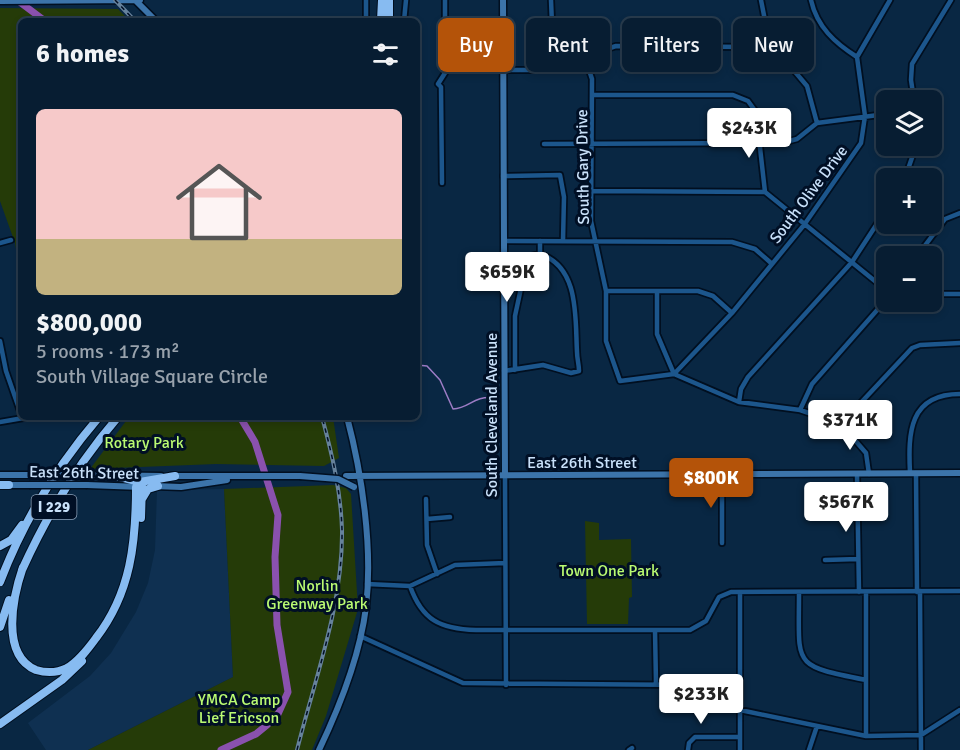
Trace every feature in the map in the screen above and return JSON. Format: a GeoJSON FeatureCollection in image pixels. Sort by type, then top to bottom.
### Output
{"type":"FeatureCollection","features":[{"type":"Feature","properties":{"kind":"highway"},"geometry":{"type":"LineString","coordinates":[[381,18],[382,0]]}},
{"type":"Feature","properties":{"kind":"highway"},"geometry":{"type":"LineString","coordinates":[[389,0],[389,18]]}},
{"type":"Feature","properties":{"kind":"highway","name":"I 229"},"geometry":{"type":"LineString","coordinates":[[0,582],[25,526],[42,497],[67,457],[97,420]]}},
{"type":"Feature","properties":{"kind":"highway","name":"I 229"},"geometry":{"type":"LineString","coordinates":[[0,627],[23,567],[57,502],[91,451],[116,420]]}},
{"type":"Feature","properties":{"kind":"highway"},"geometry":{"type":"LineString","coordinates":[[116,476],[139,485],[175,476]]}},
{"type":"Feature","properties":{"kind":"highway"},"geometry":{"type":"LineString","coordinates":[[0,485],[9,485]]}},
{"type":"Feature","properties":{"kind":"highway"},"geometry":{"type":"LineString","coordinates":[[23,567],[11,611],[14,648],[23,662],[33,669],[59,671],[74,663],[94,641],[119,600],[135,543],[139,485]]}},
{"type":"Feature","properties":{"kind":"highway"},"geometry":{"type":"LineString","coordinates":[[0,724],[69,674],[108,629],[125,597],[135,569],[141,532],[142,503],[139,485]]}},
{"type":"Feature","properties":{"kind":"highway"},"geometry":{"type":"LineString","coordinates":[[142,503],[148,489],[158,486]]}},
{"type":"Feature","properties":{"kind":"highway"},"geometry":{"type":"LineString","coordinates":[[0,546],[10,540],[42,497]]}},
{"type":"Feature","properties":{"kind":"main road"},"geometry":{"type":"LineString","coordinates":[[135,0],[153,18]]}},
{"type":"Feature","properties":{"kind":"main road"},"geometry":{"type":"LineString","coordinates":[[0,2],[140,0]]}},
{"type":"Feature","properties":{"kind":"main road","name":"South Cleveland Avenue"},"geometry":{"type":"LineString","coordinates":[[503,0],[503,18]]}},
{"type":"Feature","properties":{"kind":"main road","name":"South Cleveland Avenue"},"geometry":{"type":"LineString","coordinates":[[503,72],[505,476]]}},
{"type":"Feature","properties":{"kind":"main road"},"geometry":{"type":"LineString","coordinates":[[319,750],[340,700],[360,636],[367,585],[361,475],[348,420]]}},
{"type":"Feature","properties":{"kind":"main road","name":"East 26th Street"},"geometry":{"type":"LineString","coordinates":[[0,475],[240,477],[960,473]]}},
{"type":"Feature","properties":{"kind":"main road"},"geometry":{"type":"LineString","coordinates":[[300,476],[338,479],[354,487],[363,495]]}},
{"type":"Feature","properties":{"kind":"main road","name":"East 26th Street"},"geometry":{"type":"LineString","coordinates":[[9,485],[158,486],[202,484],[240,477]]}},
{"type":"Feature","properties":{"kind":"street"},"geometry":{"type":"LineString","coordinates":[[366,0],[366,18]]}},
{"type":"Feature","properties":{"kind":"street"},"geometry":{"type":"LineString","coordinates":[[404,18],[406,0]]}},
{"type":"Feature","properties":{"kind":"street"},"geometry":{"type":"LineString","coordinates":[[442,183],[441,87],[438,84],[445,73],[445,0]]}},
{"type":"Feature","properties":{"kind":"street"},"geometry":{"type":"LineString","coordinates":[[551,0],[552,18]]}},
{"type":"Feature","properties":{"kind":"street"},"geometry":{"type":"LineString","coordinates":[[761,0],[765,18]]}},
{"type":"Feature","properties":{"kind":"street"},"geometry":{"type":"LineString","coordinates":[[811,0],[815,16],[823,29],[857,57],[890,0]]}},
{"type":"Feature","properties":{"kind":"street"},"geometry":{"type":"LineString","coordinates":[[912,90],[910,80],[912,64],[951,0]]}},
{"type":"Feature","properties":{"kind":"street"},"geometry":{"type":"LineString","coordinates":[[610,48],[616,46],[733,47]]}},
{"type":"Feature","properties":{"kind":"street","name":"South Olive Drive"},"geometry":{"type":"LineString","coordinates":[[674,374],[732,313],[804,225],[861,143],[865,116],[857,57]]}},
{"type":"Feature","properties":{"kind":"street","name":"South Gary Drive"},"geometry":{"type":"LineString","coordinates":[[590,72],[593,94],[591,221],[606,291],[606,341],[620,381],[674,374]]}},
{"type":"Feature","properties":{"kind":"street"},"geometry":{"type":"LineString","coordinates":[[797,72],[804,80],[812,99],[817,123]]}},
{"type":"Feature","properties":{"kind":"street"},"geometry":{"type":"LineString","coordinates":[[593,94],[738,96],[748,101],[756,112],[765,192]]}},
{"type":"Feature","properties":{"kind":"street"},"geometry":{"type":"LineString","coordinates":[[544,144],[790,142],[817,123],[876,115]]}},
{"type":"Feature","properties":{"kind":"street"},"geometry":{"type":"LineString","coordinates":[[503,176],[560,175],[564,197],[563,241]]}},
{"type":"Feature","properties":{"kind":"street"},"geometry":{"type":"LineString","coordinates":[[592,191],[765,192],[876,282]]}},
{"type":"Feature","properties":{"kind":"street"},"geometry":{"type":"LineString","coordinates":[[925,246],[945,219],[960,213]]}},
{"type":"Feature","properties":{"kind":"street"},"geometry":{"type":"LineString","coordinates":[[739,402],[741,389],[748,377],[852,262],[876,225]]}},
{"type":"Feature","properties":{"kind":"street"},"geometry":{"type":"LineString","coordinates":[[0,243],[11,240]]}},
{"type":"Feature","properties":{"kind":"street"},"geometry":{"type":"LineString","coordinates":[[504,241],[740,243],[755,249],[771,263]]}},
{"type":"Feature","properties":{"kind":"street"},"geometry":{"type":"LineString","coordinates":[[540,241],[540,254]]}},
{"type":"Feature","properties":{"kind":"street"},"geometry":{"type":"LineString","coordinates":[[504,371],[515,370],[543,364],[572,374],[579,371],[575,299],[561,268],[550,258],[540,254],[531,258],[524,274],[515,316],[515,370]]}},
{"type":"Feature","properties":{"kind":"street"},"geometry":{"type":"LineString","coordinates":[[606,291],[706,293],[713,296],[732,313]]}},
{"type":"Feature","properties":{"kind":"street"},"geometry":{"type":"LineString","coordinates":[[657,291],[657,334],[674,374],[739,402],[800,410],[842,424],[866,453],[868,474]]}},
{"type":"Feature","properties":{"kind":"street"},"geometry":{"type":"LineString","coordinates":[[942,294],[960,294]]}},
{"type":"Feature","properties":{"kind":"street"},"geometry":{"type":"LineString","coordinates":[[800,410],[812,384],[876,311]]}},
{"type":"Feature","properties":{"kind":"street"},"geometry":{"type":"LineString","coordinates":[[0,341],[3,371],[18,407]]}},
{"type":"Feature","properties":{"kind":"street"},"geometry":{"type":"LineString","coordinates":[[842,424],[912,348],[920,345],[960,343]]}},
{"type":"Feature","properties":{"kind":"street"},"geometry":{"type":"LineString","coordinates":[[921,750],[918,592],[910,434],[914,419],[935,397],[960,394]]}},
{"type":"Feature","properties":{"kind":"street"},"geometry":{"type":"LineString","coordinates":[[0,422],[18,418]]}},
{"type":"Feature","properties":{"kind":"street"},"geometry":{"type":"LineString","coordinates":[[722,474],[722,543]]}},
{"type":"Feature","properties":{"kind":"street"},"geometry":{"type":"LineString","coordinates":[[857,474],[859,592]]}},
{"type":"Feature","properties":{"kind":"street","name":"South Cleveland Avenue"},"geometry":{"type":"LineString","coordinates":[[505,476],[506,685]]}},
{"type":"Feature","properties":{"kind":"street"},"geometry":{"type":"LineString","coordinates":[[426,499],[426,545],[437,574]]}},
{"type":"Feature","properties":{"kind":"street"},"geometry":{"type":"LineString","coordinates":[[427,519],[450,517]]}},
{"type":"Feature","properties":{"kind":"street"},"geometry":{"type":"LineString","coordinates":[[825,560],[858,560]]}},
{"type":"Feature","properties":{"kind":"street"},"geometry":{"type":"LineString","coordinates":[[367,585],[410,586],[455,565],[505,563]]}},
{"type":"Feature","properties":{"kind":"street"},"geometry":{"type":"LineString","coordinates":[[410,586],[417,606],[431,619],[461,630],[696,629],[705,621],[719,597],[740,592],[960,591]]}},
{"type":"Feature","properties":{"kind":"street"},"geometry":{"type":"LineString","coordinates":[[740,592],[740,750]]}},
{"type":"Feature","properties":{"kind":"street"},"geometry":{"type":"LineString","coordinates":[[800,592],[799,643],[808,666],[866,680]]}},
{"type":"Feature","properties":{"kind":"street"},"geometry":{"type":"LineString","coordinates":[[866,592],[867,736]]}},
{"type":"Feature","properties":{"kind":"street"},"geometry":{"type":"LineString","coordinates":[[655,630],[656,684]]}},
{"type":"Feature","properties":{"kind":"street"},"geometry":{"type":"LineString","coordinates":[[360,636],[453,680],[470,684],[692,685],[740,710],[867,736],[921,735],[960,710]]}},
{"type":"Feature","properties":{"kind":"street"},"geometry":{"type":"LineString","coordinates":[[809,750],[817,726]]}},
{"type":"Feature","properties":{"kind":"street"},"geometry":{"type":"LineString","coordinates":[[688,750],[689,743],[695,737],[740,737]]}},
{"type":"Feature","properties":{"kind":"shaded area"},"geometry":{"type":"Polygon","coordinates":[[[224,489],[233,677],[88,750],[46,750],[28,723],[90,676],[111,653],[136,612],[148,583],[155,550],[157,490],[224,489]]]}},
{"type":"Feature","properties":{"kind":"green space"},"geometry":{"type":"Polygon","coordinates":[[[0,8],[118,9],[127,18],[18,18],[18,261],[15,243],[0,201],[0,8]]]}},
{"type":"Feature","properties":{"kind":"green space","name":"Rotary Park"},"geometry":{"type":"Polygon","coordinates":[[[127,420],[333,420],[339,458],[324,466],[216,464],[90,469],[127,420]]]}},
{"type":"Feature","properties":{"kind":"green space"},"geometry":{"type":"Polygon","coordinates":[[[333,485],[346,488],[351,494],[358,609],[326,716],[312,750],[88,750],[233,677],[224,489],[333,485]]]}},
{"type":"Feature","properties":{"kind":"green space","name":"Town One Park"},"geometry":{"type":"Polygon","coordinates":[[[585,521],[599,523],[599,540],[631,539],[632,597],[629,598],[628,624],[587,624],[585,521]]]}},
{"type":"Feature","properties":{"kind":"waterway"},"geometry":{"type":"LineString","coordinates":[[17,0],[41,18]]}},
{"type":"Feature","properties":{"kind":"waterway"},"geometry":{"type":"LineString","coordinates":[[420,365],[427,366],[440,380],[453,409],[482,398],[496,398]]}},
{"type":"Feature","properties":{"kind":"waterway"},"geometry":{"type":"LineString","coordinates":[[221,750],[256,734],[267,725],[278,714],[288,692],[277,625],[275,557],[278,515],[255,442],[242,420]]}},
{"type":"Feature","properties":{"kind":"railway"},"geometry":{"type":"LineString","coordinates":[[115,0],[132,18]]}},
{"type":"Feature","properties":{"kind":"railway"},"geometry":{"type":"LineString","coordinates":[[297,750],[327,641],[341,558],[340,502],[323,420]]}},
{"type":"Feature","properties":{"kind":"park label","name":"Norlin Greenway Park"},"geometry":{"type":"Point","coordinates":[317,594]}},
{"type":"Feature","properties":{"kind":"park label","name":"YMCA Camp Lief Ericson"},"geometry":{"type":"Point","coordinates":[239,708]}}]}
